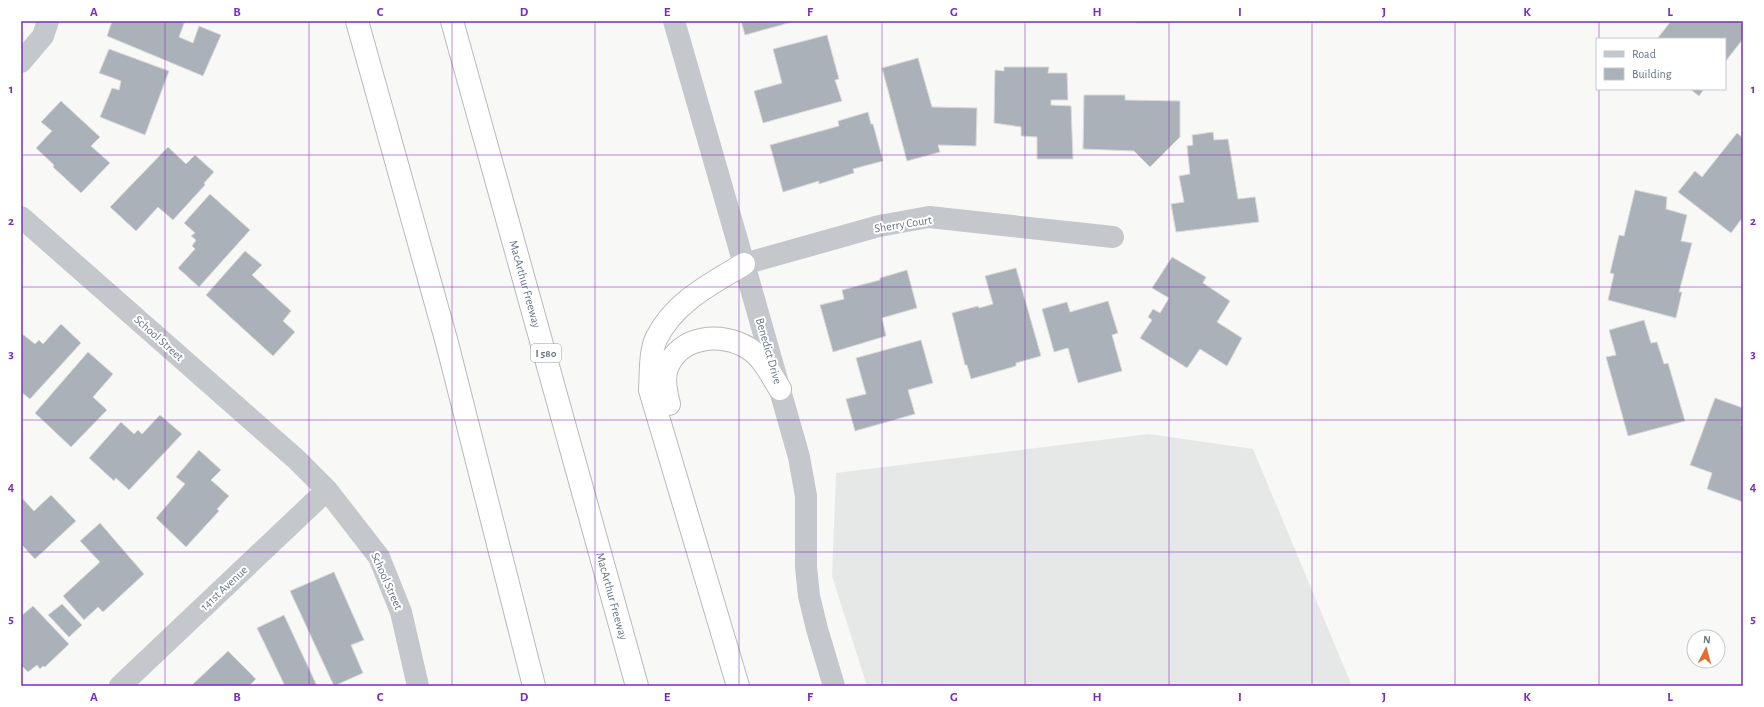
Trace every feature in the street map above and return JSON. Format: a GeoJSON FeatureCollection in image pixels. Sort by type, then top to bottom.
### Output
{"type":"FeatureCollection","features":[{"type":"Feature","properties":{"kind":"highway"},"geometry":{"type":"LineString","coordinates":[[357,21],[447,343],[534,686]]}},
{"type":"Feature","properties":{"kind":"highway","name":"MacArthur Freeway"},"geometry":{"type":"LineString","coordinates":[[452,21],[637,686]]}},
{"type":"Feature","properties":{"kind":"highway"},"geometry":{"type":"LineString","coordinates":[[738,686],[650,390],[651,364],[656,340],[670,318],[688,299],[744,264]]}},
{"type":"Feature","properties":{"kind":"highway"},"geometry":{"type":"LineString","coordinates":[[696,542],[665,386],[667,368],[678,350],[694,341],[720,338],[732,341],[749,349],[763,362],[780,389]]}},
{"type":"Feature","properties":{"kind":"street"},"geometry":{"type":"LineString","coordinates":[[21,62],[43,36],[48,21]]}},
{"type":"Feature","properties":{"kind":"street","name":"Benedict Drive"},"geometry":{"type":"LineString","coordinates":[[674,21],[800,457],[806,496],[806,567],[809,596],[834,686]]}},
{"type":"Feature","properties":{"kind":"street","name":"School Street"},"geometry":{"type":"LineString","coordinates":[[21,216],[296,459],[327,490],[379,557],[401,612],[418,686]]}},
{"type":"Feature","properties":{"kind":"street","name":"Sherry Court"},"geometry":{"type":"LineString","coordinates":[[744,264],[879,226],[929,217],[1113,236]]}},
{"type":"Feature","properties":{"kind":"street","name":"141st Avenue"},"geometry":{"type":"LineString","coordinates":[[120,686],[327,490]]}},
{"type":"Feature","properties":{"kind":"shaded area"},"geometry":{"type":"Polygon","coordinates":[[[1149,434],[1253,449],[1352,686],[867,686],[832,576],[836,473],[1149,434]]]}},
{"type":"Feature","properties":{"kind":"building"},"geometry":{"type":"Polygon","coordinates":[[[112,21],[185,21],[179,37],[193,43],[199,26],[221,35],[203,76],[107,36],[112,21]]]}},
{"type":"Feature","properties":{"kind":"building"},"geometry":{"type":"Polygon","coordinates":[[[741,21],[796,21],[745,35],[741,21]]]}},
{"type":"Feature","properties":{"kind":"building"},"geometry":{"type":"Polygon","coordinates":[[[1136,21],[1168,21],[1168,23],[1136,23],[1136,21]]]}},
{"type":"Feature","properties":{"kind":"building"},"geometry":{"type":"Polygon","coordinates":[[[1671,21],[1739,21],[1743,24],[1743,39],[1726,61],[1726,38],[1658,38],[1671,21]]]}},
{"type":"Feature","properties":{"kind":"building"},"geometry":{"type":"Polygon","coordinates":[[[827,35],[839,79],[835,80],[842,101],[763,123],[754,91],[782,83],[773,49],[827,35]]]}},
{"type":"Feature","properties":{"kind":"building"},"geometry":{"type":"Polygon","coordinates":[[[109,49],[169,71],[145,135],[100,117],[112,88],[119,90],[121,81],[99,73],[109,49]]]}},
{"type":"Feature","properties":{"kind":"building"},"geometry":{"type":"Polygon","coordinates":[[[918,58],[932,107],[977,108],[976,146],[938,145],[940,152],[907,161],[882,68],[918,58]]]}},
{"type":"Feature","properties":{"kind":"building"},"geometry":{"type":"Polygon","coordinates":[[[1004,67],[1049,67],[1048,73],[1067,73],[1068,100],[1051,100],[1051,105],[1071,106],[1073,159],[1037,159],[1037,137],[1021,136],[1021,127],[994,123],[995,70],[1004,71],[1004,67]]]}},
{"type":"Feature","properties":{"kind":"building"},"geometry":{"type":"Polygon","coordinates":[[[1691,90],[1703,90],[1699,96],[1691,90]]]}},
{"type":"Feature","properties":{"kind":"building"},"geometry":{"type":"Polygon","coordinates":[[[1084,95],[1125,95],[1125,100],[1180,101],[1180,137],[1150,167],[1134,151],[1083,149],[1084,95]]]}},
{"type":"Feature","properties":{"kind":"building"},"geometry":{"type":"Polygon","coordinates":[[[61,101],[100,137],[91,146],[110,163],[81,193],[53,167],[54,165],[36,148],[52,131],[41,122],[61,101]]]}},
{"type":"Feature","properties":{"kind":"building"},"geometry":{"type":"Polygon","coordinates":[[[868,112],[871,124],[873,124],[883,161],[853,169],[854,173],[819,184],[819,181],[783,192],[770,145],[839,126],[838,121],[868,112]]]}},
{"type":"Feature","properties":{"kind":"building"},"geometry":{"type":"Polygon","coordinates":[[[1213,132],[1214,140],[1228,139],[1238,199],[1255,197],[1259,222],[1176,232],[1171,204],[1184,202],[1179,176],[1190,174],[1187,146],[1193,145],[1192,135],[1213,132]]]}},
{"type":"Feature","properties":{"kind":"building"},"geometry":{"type":"Polygon","coordinates":[[[1737,133],[1743,138],[1743,217],[1731,233],[1678,192],[1695,171],[1702,177],[1737,133]]]}},
{"type":"Feature","properties":{"kind":"building"},"geometry":{"type":"Polygon","coordinates":[[[168,147],[186,164],[195,155],[214,172],[204,183],[205,185],[173,220],[158,207],[136,231],[110,207],[168,147]]]}},
{"type":"Feature","properties":{"kind":"building"},"geometry":{"type":"Polygon","coordinates":[[[1635,190],[1667,197],[1666,209],[1687,215],[1681,241],[1692,243],[1679,292],[1682,292],[1676,318],[1608,300],[1614,274],[1610,273],[1619,235],[1624,236],[1635,190]]]}},
{"type":"Feature","properties":{"kind":"building"},"geometry":{"type":"Polygon","coordinates":[[[210,194],[250,230],[199,287],[178,268],[195,249],[192,246],[196,240],[191,236],[195,233],[184,223],[210,194]]]}},
{"type":"Feature","properties":{"kind":"building"},"geometry":{"type":"Polygon","coordinates":[[[245,251],[262,265],[252,275],[291,311],[283,321],[295,332],[273,356],[206,295],[245,251]]]}},
{"type":"Feature","properties":{"kind":"building"},"geometry":{"type":"Polygon","coordinates":[[[1172,257],[1206,277],[1203,283],[1230,301],[1217,322],[1242,338],[1227,366],[1200,349],[1187,368],[1140,338],[1152,320],[1148,317],[1153,309],[1160,313],[1169,298],[1152,288],[1172,257]]]}},
{"type":"Feature","properties":{"kind":"building"},"geometry":{"type":"Polygon","coordinates":[[[1016,268],[1041,356],[1016,363],[1016,366],[971,379],[967,365],[965,365],[952,313],[978,306],[979,308],[993,304],[985,276],[1016,268]]]}},
{"type":"Feature","properties":{"kind":"building"},"geometry":{"type":"Polygon","coordinates":[[[907,270],[917,308],[882,318],[886,336],[833,352],[820,305],[844,299],[842,290],[880,280],[880,278],[907,270]]]}},
{"type":"Feature","properties":{"kind":"building"},"geometry":{"type":"Polygon","coordinates":[[[1108,301],[1118,333],[1112,335],[1122,371],[1078,383],[1068,348],[1054,352],[1042,309],[1067,302],[1070,312],[1108,301]]]}},
{"type":"Feature","properties":{"kind":"building"},"geometry":{"type":"Polygon","coordinates":[[[1644,320],[1651,343],[1657,342],[1664,364],[1668,363],[1685,421],[1628,436],[1606,357],[1616,355],[1609,330],[1644,320]]]}},
{"type":"Feature","properties":{"kind":"building"},"geometry":{"type":"Polygon","coordinates":[[[61,324],[81,343],[30,399],[21,392],[21,333],[35,344],[39,340],[43,344],[61,324]]]}},
{"type":"Feature","properties":{"kind":"building"},"geometry":{"type":"Polygon","coordinates":[[[921,340],[933,383],[908,390],[915,414],[855,431],[846,399],[866,394],[856,358],[921,340]]]}},
{"type":"Feature","properties":{"kind":"building"},"geometry":{"type":"Polygon","coordinates":[[[88,352],[113,374],[93,397],[107,410],[71,447],[35,413],[88,352]]]}},
{"type":"Feature","properties":{"kind":"building"},"geometry":{"type":"Polygon","coordinates":[[[1715,398],[1743,408],[1743,419],[1741,425],[1743,426],[1743,502],[1707,489],[1712,473],[1690,465],[1715,398]]]}},
{"type":"Feature","properties":{"kind":"building"},"geometry":{"type":"Polygon","coordinates":[[[160,415],[182,434],[129,490],[116,478],[114,481],[89,458],[121,422],[134,434],[138,430],[142,434],[160,415]]]}},
{"type":"Feature","properties":{"kind":"building"},"geometry":{"type":"Polygon","coordinates":[[[199,450],[221,470],[211,480],[229,496],[217,509],[219,511],[186,547],[156,518],[185,484],[176,477],[199,450]]]}},
{"type":"Feature","properties":{"kind":"building"},"geometry":{"type":"Polygon","coordinates":[[[51,495],[76,521],[35,559],[21,544],[21,497],[34,511],[51,495]]]}},
{"type":"Feature","properties":{"kind":"building"},"geometry":{"type":"Polygon","coordinates":[[[100,523],[144,574],[103,612],[98,607],[84,620],[63,596],[100,562],[80,541],[100,523]]]}},
{"type":"Feature","properties":{"kind":"building"},"geometry":{"type":"Polygon","coordinates":[[[334,572],[364,640],[351,645],[363,673],[334,686],[290,591],[334,572]]]}},
{"type":"Feature","properties":{"kind":"building"},"geometry":{"type":"Polygon","coordinates":[[[62,604],[82,625],[69,637],[48,615],[62,604]]]}},
{"type":"Feature","properties":{"kind":"building"},"geometry":{"type":"Polygon","coordinates":[[[33,606],[69,644],[45,667],[43,666],[40,669],[37,665],[28,672],[21,665],[21,616],[33,606]]]}},
{"type":"Feature","properties":{"kind":"building"},"geometry":{"type":"Polygon","coordinates":[[[284,615],[317,686],[285,686],[257,628],[284,615]]]}},
{"type":"Feature","properties":{"kind":"building"},"geometry":{"type":"Polygon","coordinates":[[[228,651],[256,679],[249,686],[191,686],[228,651]]]}}]}
